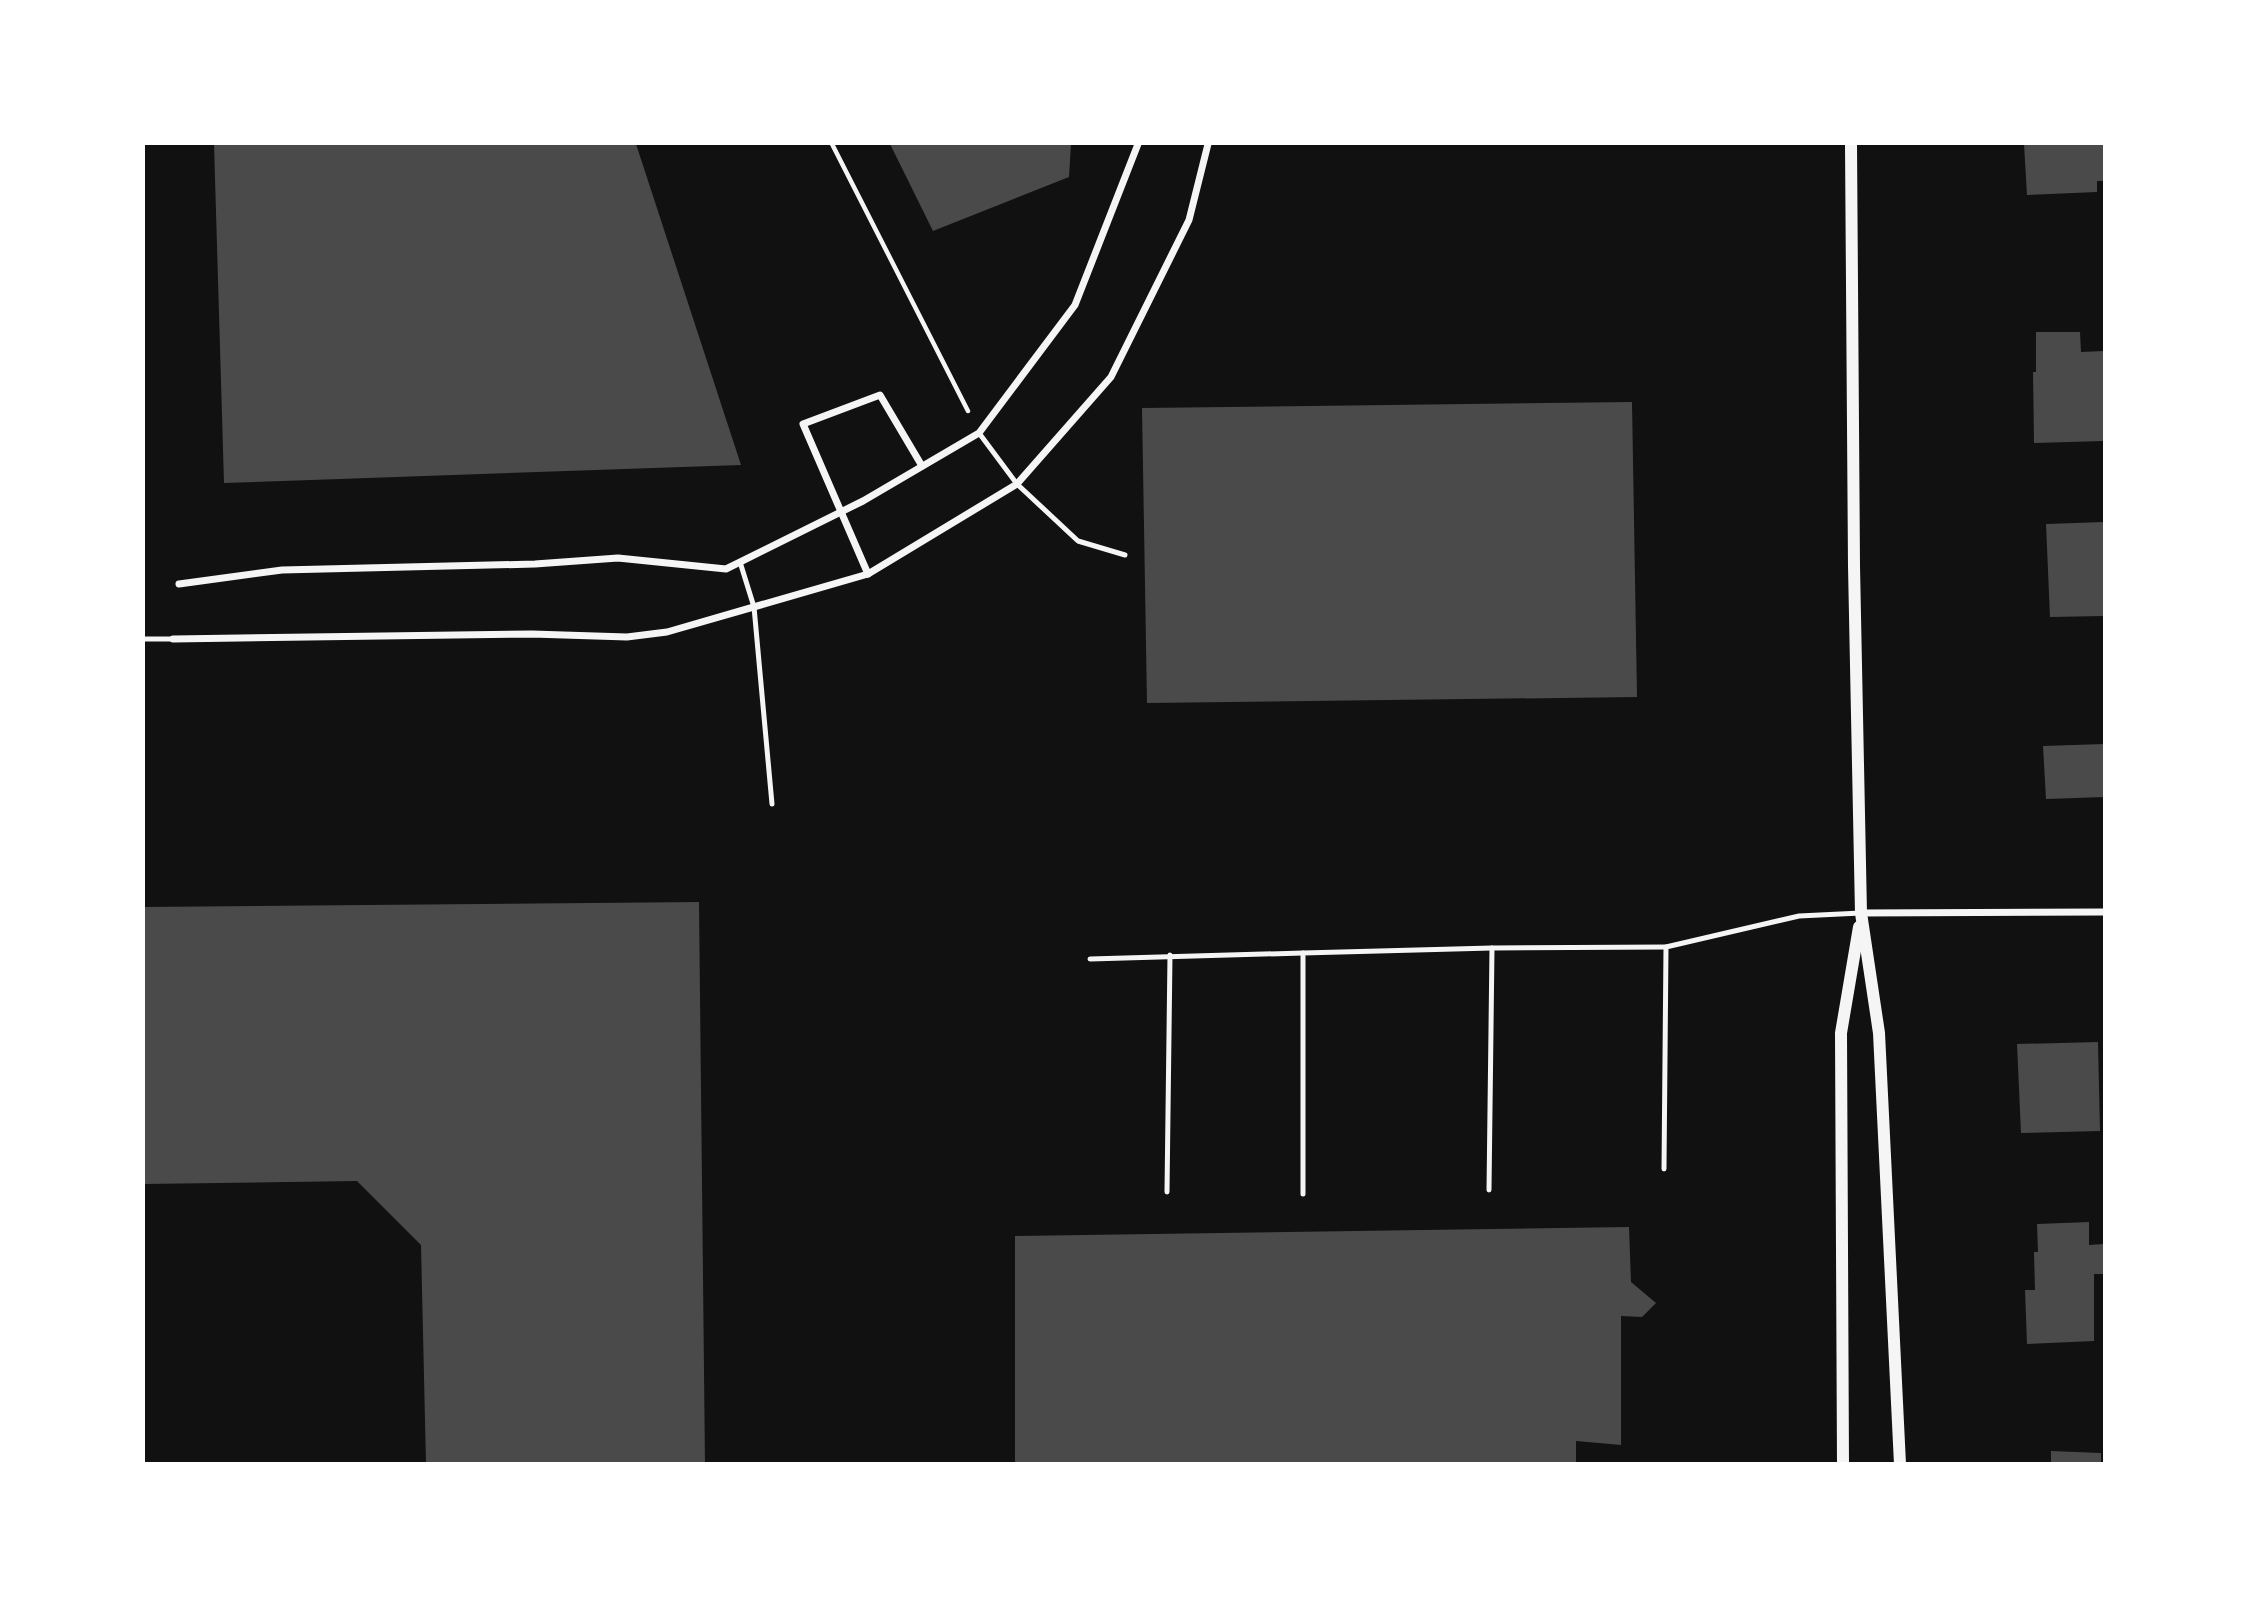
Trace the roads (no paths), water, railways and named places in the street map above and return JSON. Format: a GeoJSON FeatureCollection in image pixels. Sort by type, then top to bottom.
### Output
{"type":"FeatureCollection","features":[{"type":"Feature","properties":{"kind":"street"},"geometry":{"type":"LineString","coordinates":[[179,584],[282,570],[535,564],[618,558],[726,569],[841,512],[979,433],[1075,305],[1138,144]]}},
{"type":"Feature","properties":{"kind":"street"},"geometry":{"type":"LineString","coordinates":[[173,639],[532,634],[627,637],[667,632],[868,574],[1017,484],[1111,377],[1189,220],[1208,144]]}},
{"type":"Feature","properties":{"kind":"street"},"geometry":{"type":"LineString","coordinates":[[1851,144],[1854,566],[1861,912],[1879,1033],[1900,1464]]}},
{"type":"Feature","properties":{"kind":"street"},"geometry":{"type":"LineString","coordinates":[[868,574],[803,424],[880,395],[922,466]]}},
{"type":"Feature","properties":{"kind":"street"},"geometry":{"type":"LineString","coordinates":[[1861,912],[2105,912]]}},
{"type":"Feature","properties":{"kind":"street"},"geometry":{"type":"LineString","coordinates":[[1843,1464],[1841,1033],[1861,912]]}},
{"type":"Feature","properties":{"kind":"lane"},"geometry":{"type":"LineString","coordinates":[[979,433],[1017,484],[1078,541],[1125,555]]}},
{"type":"Feature","properties":{"kind":"lane"},"geometry":{"type":"LineString","coordinates":[[740,562],[754,607],[772,804]]}},
{"type":"Feature","properties":{"kind":"lane"},"geometry":{"type":"LineString","coordinates":[[144,639],[173,639]]}},
{"type":"Feature","properties":{"kind":"lane"},"geometry":{"type":"LineString","coordinates":[[1090,959],[1492,948],[1667,947],[1799,916],[1861,912]]}},
{"type":"Feature","properties":{"kind":"lane"},"geometry":{"type":"LineString","coordinates":[[1664,1168],[1667,947]]}},
{"type":"Feature","properties":{"kind":"lane"},"geometry":{"type":"LineString","coordinates":[[1489,1190],[1492,948]]}},
{"type":"Feature","properties":{"kind":"lane"},"geometry":{"type":"LineString","coordinates":[[1303,953],[1303,1195]]}},
{"type":"Feature","properties":{"kind":"lane"},"geometry":{"type":"LineString","coordinates":[[1167,1192],[1170,955]]}}]}
